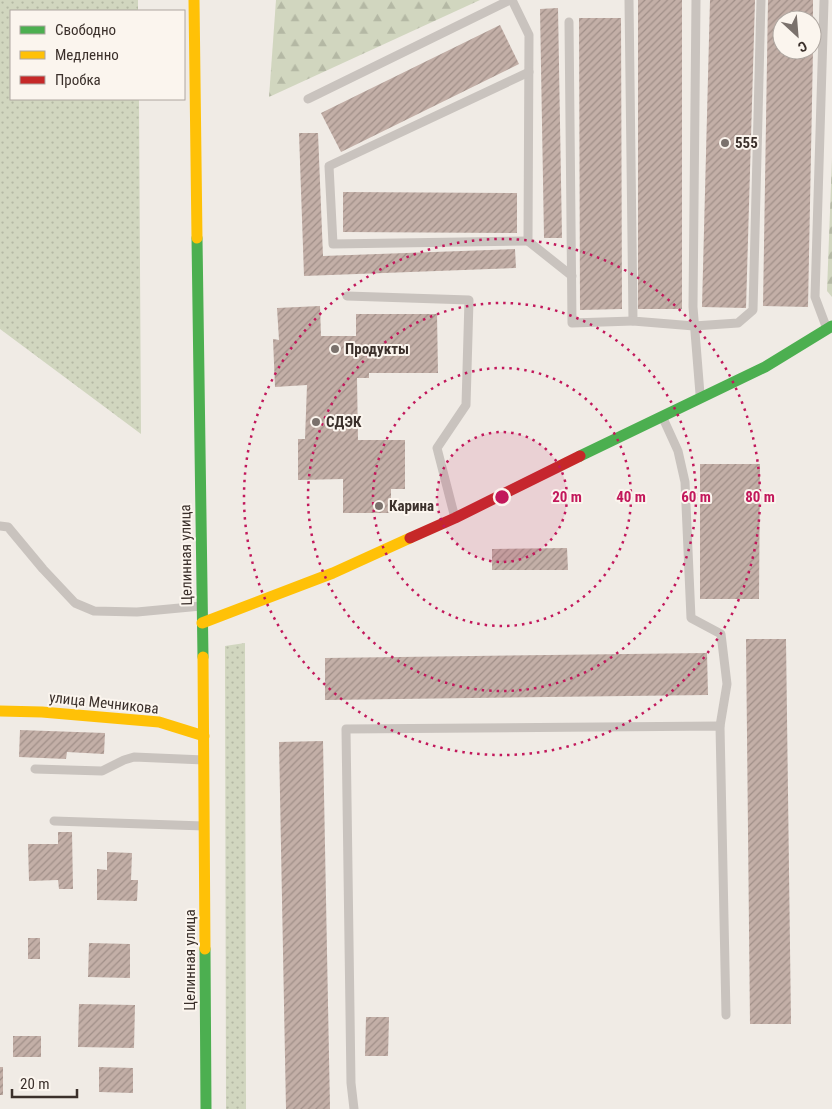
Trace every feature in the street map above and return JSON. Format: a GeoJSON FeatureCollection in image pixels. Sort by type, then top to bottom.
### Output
{"type":"FeatureCollection","features":[{"type":"Feature","properties":{"kind":"main road","name":"Целинная улица"},"geometry":{"type":"LineString","coordinates":[[194,0],[204,736],[206,1109]]}},
{"type":"Feature","properties":{"kind":"main road"},"geometry":{"type":"LineString","coordinates":[[202,623],[333,573],[455,518],[765,367],[829,327]]}},
{"type":"Feature","properties":{"kind":"main road","name":"улица Мечникова"},"geometry":{"type":"LineString","coordinates":[[0,711],[42,712],[159,722],[204,736]]}},
{"type":"Feature","properties":{"kind":"lane"},"geometry":{"type":"LineString","coordinates":[[308,99],[511,0],[530,35],[528,241]]}},
{"type":"Feature","properties":{"kind":"lane"},"geometry":{"type":"LineString","coordinates":[[628,0],[633,321]]}},
{"type":"Feature","properties":{"kind":"lane"},"geometry":{"type":"LineString","coordinates":[[696,0],[694,326],[700,397]]}},
{"type":"Feature","properties":{"kind":"lane"},"geometry":{"type":"LineString","coordinates":[[569,22],[572,323],[633,321],[694,326],[738,323],[753,310],[761,0]]}},
{"type":"Feature","properties":{"kind":"lane"},"geometry":{"type":"LineString","coordinates":[[824,1],[815,296],[829,327]]}},
{"type":"Feature","properties":{"kind":"lane"},"geometry":{"type":"LineString","coordinates":[[529,72],[329,166],[333,244],[528,241],[572,276]]}},
{"type":"Feature","properties":{"kind":"lane"},"geometry":{"type":"LineString","coordinates":[[346,296],[468,300],[466,405],[437,448],[455,518]]}},
{"type":"Feature","properties":{"kind":"lane"},"geometry":{"type":"LineString","coordinates":[[662,416],[678,451],[685,482],[691,618],[721,634],[727,684],[720,726],[726,1015]]}},
{"type":"Feature","properties":{"kind":"lane"},"geometry":{"type":"LineString","coordinates":[[0,526],[8,526],[43,569],[75,603],[94,611],[136,612],[202,606]]}},
{"type":"Feature","properties":{"kind":"lane"},"geometry":{"type":"LineString","coordinates":[[354,1109],[351,1083],[346,729],[720,726]]}},
{"type":"Feature","properties":{"kind":"lane"},"geometry":{"type":"LineString","coordinates":[[35,769],[102,771],[134,757],[204,760]]}},
{"type":"Feature","properties":{"kind":"lane"},"geometry":{"type":"LineString","coordinates":[[54,821],[204,826]]}},
{"type":"Feature","properties":{"kind":"green space"},"geometry":{"type":"Polygon","coordinates":[[[0,0],[138,0],[138,10],[10,10],[10,100],[139,100],[141,434],[0,329],[0,0]]]}},
{"type":"Feature","properties":{"kind":"green space"},"geometry":{"type":"Polygon","coordinates":[[[276,0],[480,0],[269,97],[276,0]]]}},
{"type":"Feature","properties":{"kind":"green space"},"geometry":{"type":"Polygon","coordinates":[[[832,158],[832,297],[827,291],[832,158]]]}},
{"type":"Feature","properties":{"kind":"green space"},"geometry":{"type":"Polygon","coordinates":[[[245,643],[246,1109],[226,1109],[225,646],[245,643]]]}},
{"type":"Feature","properties":{"kind":"building"},"geometry":{"type":"Polygon","coordinates":[[[638,0],[682,0],[682,309],[638,309],[638,0]]]}},
{"type":"Feature","properties":{"kind":"building"},"geometry":{"type":"Polygon","coordinates":[[[710,0],[755,0],[746,308],[702,307],[710,0]]]}},
{"type":"Feature","properties":{"kind":"building"},"geometry":{"type":"Polygon","coordinates":[[[768,0],[813,0],[813,10],[772,10],[772,60],[813,60],[808,307],[763,306],[768,0]]]}},
{"type":"Feature","properties":{"kind":"building"},"geometry":{"type":"Polygon","coordinates":[[[558,8],[562,238],[544,238],[540,9],[558,8]]]}},
{"type":"Feature","properties":{"kind":"building"},"geometry":{"type":"Polygon","coordinates":[[[579,18],[621,18],[622,309],[580,310],[579,18]]]}},
{"type":"Feature","properties":{"kind":"building"},"geometry":{"type":"Polygon","coordinates":[[[500,25],[519,64],[341,152],[321,113],[500,25]]]}},
{"type":"Feature","properties":{"kind":"building"},"geometry":{"type":"Polygon","coordinates":[[[299,133],[318,133],[323,256],[515,249],[516,268],[304,276],[299,133]]]}},
{"type":"Feature","properties":{"kind":"building"},"geometry":{"type":"Polygon","coordinates":[[[343,192],[517,193],[517,233],[343,232],[343,192]]]}},
{"type":"Feature","properties":{"kind":"building"},"geometry":{"type":"Polygon","coordinates":[[[320,306],[321,336],[356,336],[356,314],[437,314],[438,373],[369,373],[369,378],[357,378],[358,440],[405,440],[405,489],[391,489],[391,513],[343,513],[343,479],[298,480],[298,439],[305,439],[307,385],[275,387],[273,339],[279,340],[277,308],[320,306]]]}},
{"type":"Feature","properties":{"kind":"building"},"geometry":{"type":"Polygon","coordinates":[[[700,464],[760,464],[759,599],[700,599],[700,464]]]}},
{"type":"Feature","properties":{"kind":"building"},"geometry":{"type":"Polygon","coordinates":[[[567,548],[568,570],[492,570],[492,549],[567,548]]]}},
{"type":"Feature","properties":{"kind":"building"},"geometry":{"type":"Polygon","coordinates":[[[746,639],[786,639],[791,1024],[750,1024],[746,639]]]}},
{"type":"Feature","properties":{"kind":"building"},"geometry":{"type":"Polygon","coordinates":[[[707,653],[708,695],[325,700],[325,658],[707,653]]]}},
{"type":"Feature","properties":{"kind":"building"},"geometry":{"type":"Polygon","coordinates":[[[20,730],[105,733],[104,754],[67,752],[66,759],[19,757],[20,730]]]}},
{"type":"Feature","properties":{"kind":"building"},"geometry":{"type":"Polygon","coordinates":[[[323,741],[330,1109],[286,1109],[279,742],[323,741]]]}},
{"type":"Feature","properties":{"kind":"building"},"geometry":{"type":"Polygon","coordinates":[[[58,832],[72,832],[73,889],[59,889],[58,880],[29,881],[28,844],[58,844],[58,832]]]}},
{"type":"Feature","properties":{"kind":"building"},"geometry":{"type":"Polygon","coordinates":[[[107,852],[132,853],[131,880],[138,880],[137,901],[97,900],[97,869],[107,870],[107,852]]]}},
{"type":"Feature","properties":{"kind":"building"},"geometry":{"type":"Polygon","coordinates":[[[28,938],[40,938],[40,959],[28,959],[28,938]]]}},
{"type":"Feature","properties":{"kind":"building"},"geometry":{"type":"Polygon","coordinates":[[[89,943],[130,944],[130,978],[88,977],[89,943]]]}},
{"type":"Feature","properties":{"kind":"building"},"geometry":{"type":"Polygon","coordinates":[[[79,1004],[135,1005],[134,1048],[78,1047],[79,1004]]]}},
{"type":"Feature","properties":{"kind":"building"},"geometry":{"type":"Polygon","coordinates":[[[366,1017],[389,1017],[388,1056],[365,1056],[366,1017]]]}},
{"type":"Feature","properties":{"kind":"building"},"geometry":{"type":"Polygon","coordinates":[[[13,1036],[41,1036],[41,1057],[13,1057],[13,1036]]]}},
{"type":"Feature","properties":{"kind":"building"},"geometry":{"type":"Polygon","coordinates":[[[0,1067],[3,1067],[3,1095],[0,1095],[0,1067]]]}},
{"type":"Feature","properties":{"kind":"building"},"geometry":{"type":"Polygon","coordinates":[[[99,1067],[133,1068],[133,1093],[99,1092],[99,1067]]]}},
{"type":"Feature","properties":{"kind":"traffic: fast"},"geometry":{"type":"LineString","coordinates":[[197,238],[203,657]]}},
{"type":"Feature","properties":{"kind":"traffic: fast"},"geometry":{"type":"LineString","coordinates":[[580,456],[765,367],[832,326]]}},
{"type":"Feature","properties":{"kind":"traffic: fast"},"geometry":{"type":"LineString","coordinates":[[205,949],[206,1109]]}},
{"type":"Feature","properties":{"kind":"traffic: slow"},"geometry":{"type":"LineString","coordinates":[[194,0],[197,238]]}},
{"type":"Feature","properties":{"kind":"traffic: slow"},"geometry":{"type":"LineString","coordinates":[[202,623],[333,573],[410,538]]}},
{"type":"Feature","properties":{"kind":"traffic: slow"},"geometry":{"type":"LineString","coordinates":[[203,657],[205,949]]}},
{"type":"Feature","properties":{"kind":"traffic: slow"},"geometry":{"type":"LineString","coordinates":[[0,711],[42,712],[159,722],[204,736]]}},
{"type":"Feature","properties":{"kind":"traffic: jam"},"geometry":{"type":"LineString","coordinates":[[410,538],[455,518],[580,456]]}},
{"type":"Feature","properties":{"kind":"place","name":"555"},"geometry":{"type":"Point","coordinates":[725,143]}},
{"type":"Feature","properties":{"kind":"place","name":"Продукты"},"geometry":{"type":"Point","coordinates":[335,349]}},
{"type":"Feature","properties":{"kind":"place","name":"СДЭК"},"geometry":{"type":"Point","coordinates":[316,422]}},
{"type":"Feature","properties":{"kind":"place","name":"Карина"},"geometry":{"type":"Point","coordinates":[379,506]}}]}
